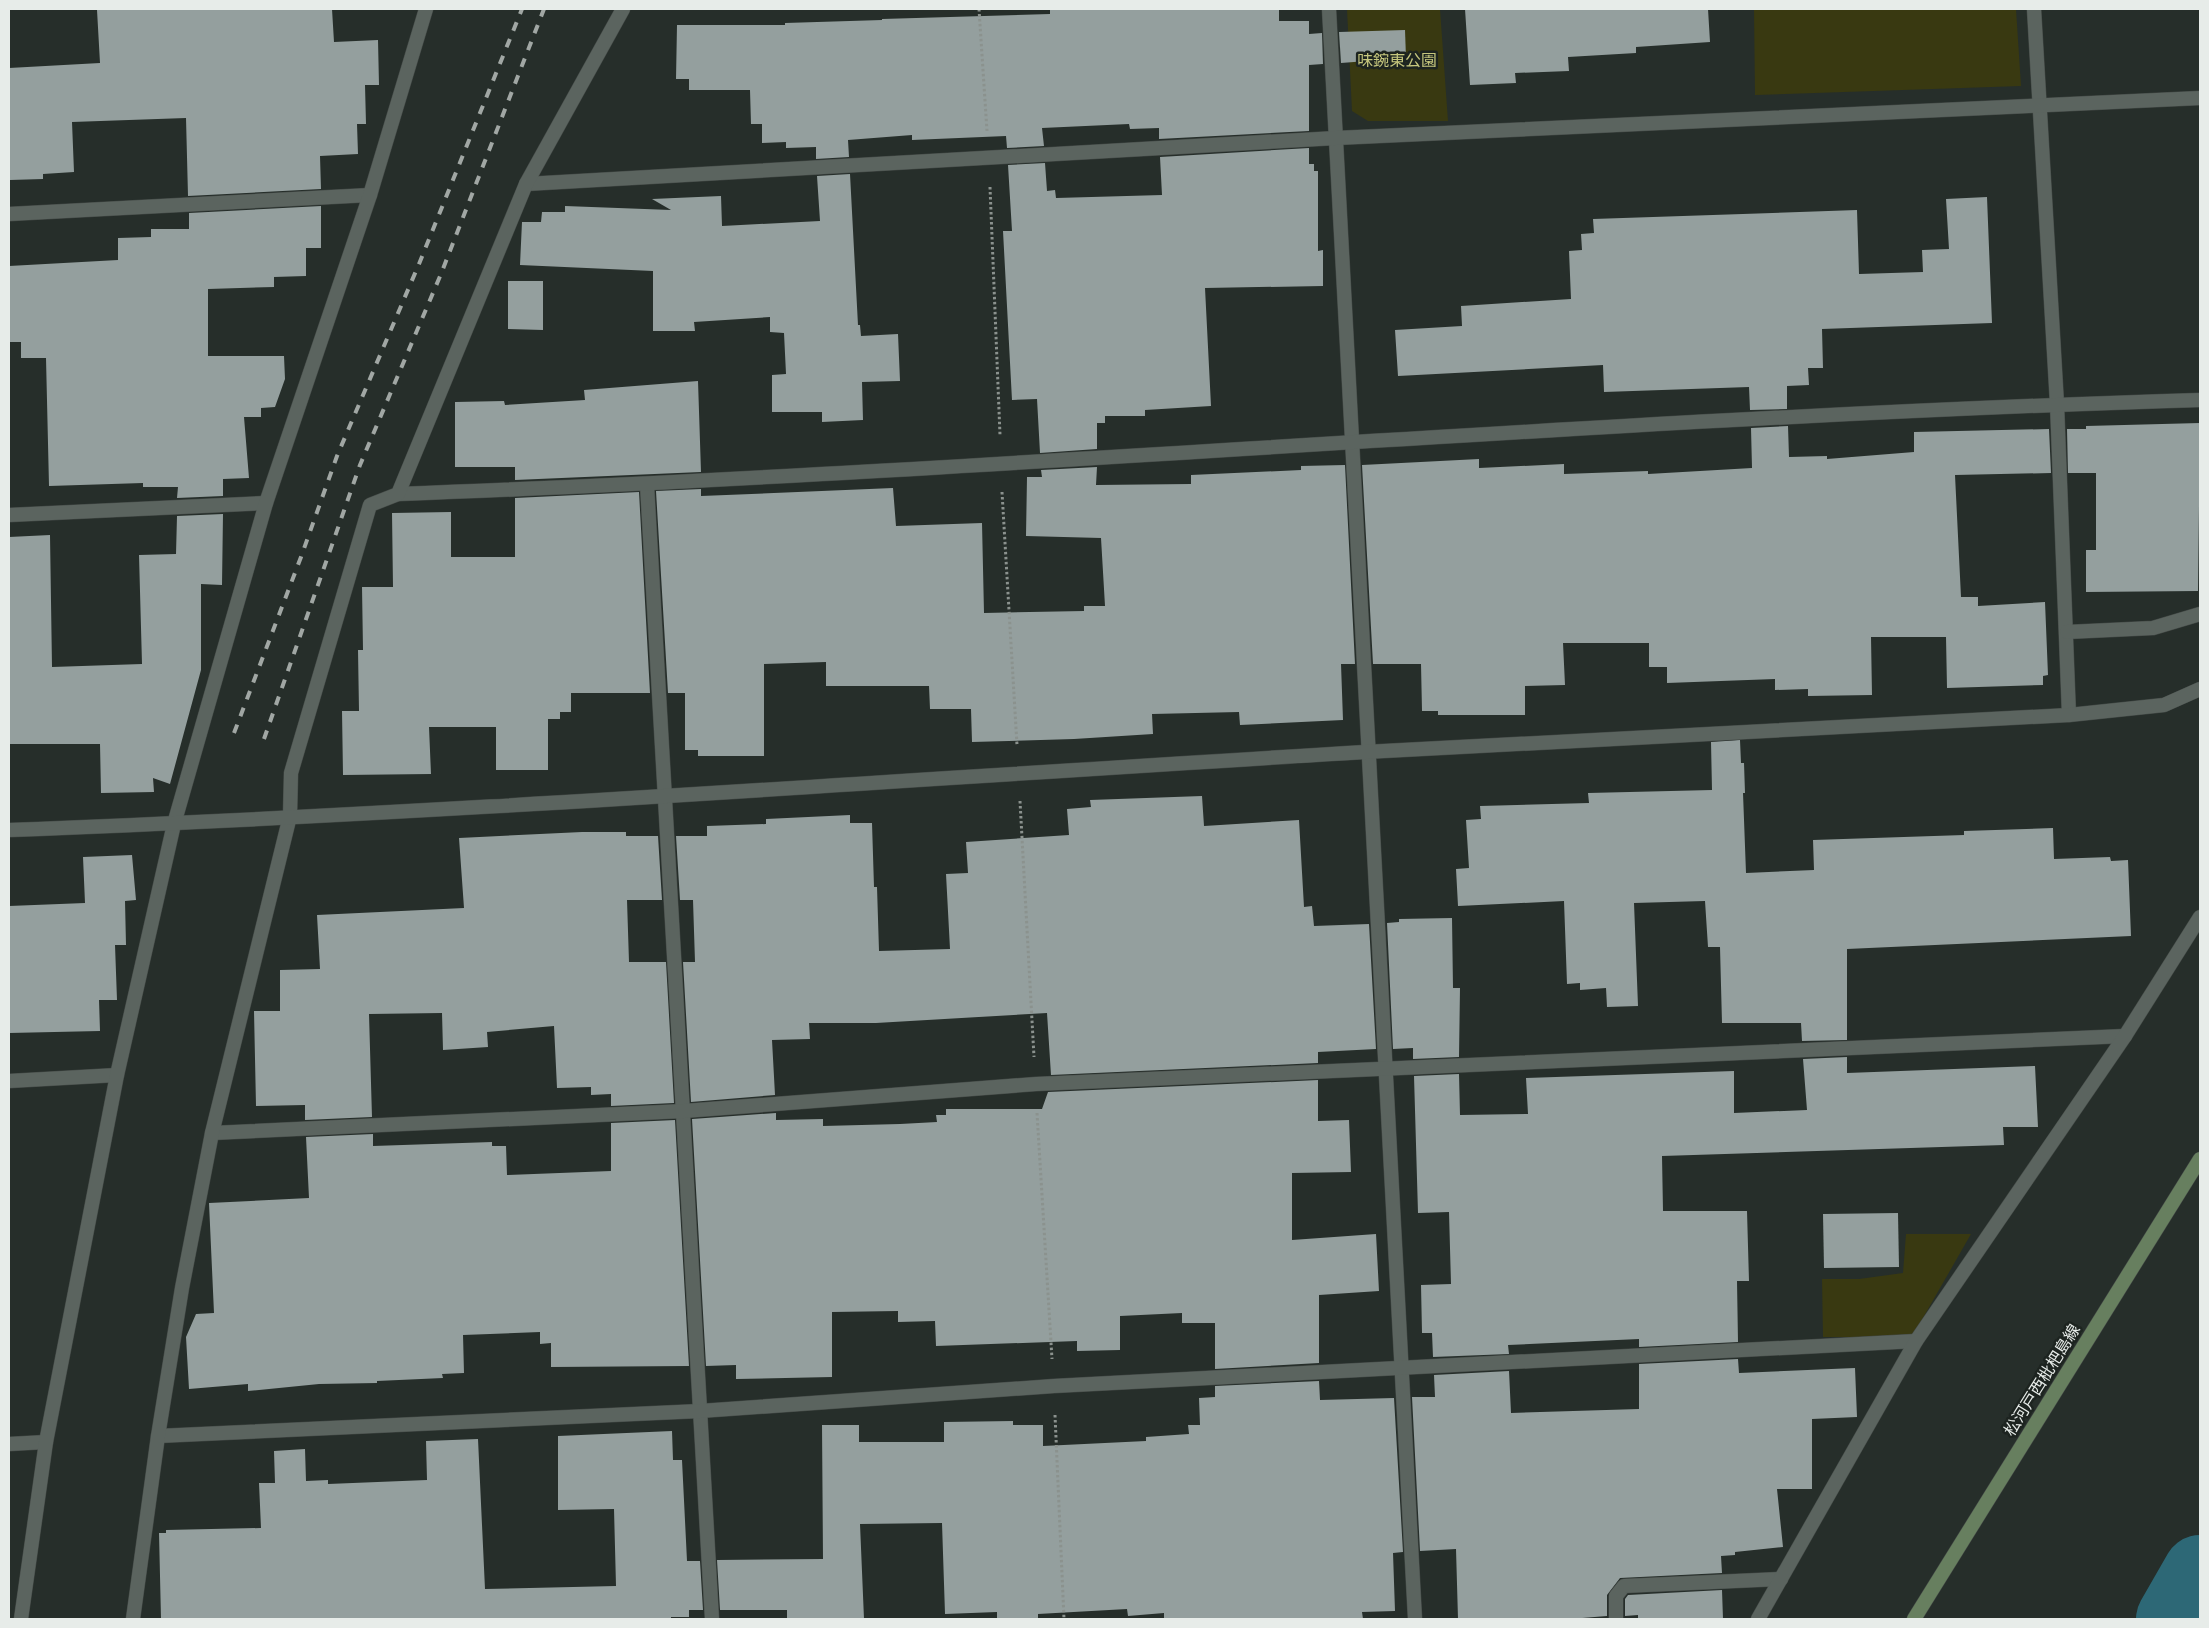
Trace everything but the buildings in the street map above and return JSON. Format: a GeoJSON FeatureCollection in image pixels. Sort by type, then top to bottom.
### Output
{"type":"FeatureCollection","features":[{"type":"Feature","properties":{"kind":"main road","name":"松河戸西枇杷島線"},"geometry":{"type":"LineString","coordinates":[[1914,1619],[2200,1159]]}},
{"type":"Feature","properties":{"kind":"street"},"geometry":{"type":"LineString","coordinates":[[21,1619],[46,1442],[117,1075],[174,824],[266,503],[370,194],[426,9]]}},
{"type":"Feature","properties":{"kind":"street"},"geometry":{"type":"LineString","coordinates":[[398,494],[526,184],[623,9]]}},
{"type":"Feature","properties":{"kind":"street"},"geometry":{"type":"LineString","coordinates":[[1329,9],[1350,441],[1388,1070],[1415,1619]]}},
{"type":"Feature","properties":{"kind":"street"},"geometry":{"type":"LineString","coordinates":[[2034,9],[2057,404],[2069,715]]}},
{"type":"Feature","properties":{"kind":"street"},"geometry":{"type":"LineString","coordinates":[[526,184],[1336,138],[2200,98]]}},
{"type":"Feature","properties":{"kind":"street"},"geometry":{"type":"LineString","coordinates":[[9,214],[370,194]]}},
{"type":"Feature","properties":{"kind":"street"},"geometry":{"type":"LineString","coordinates":[[133,1619],[158,1436],[182,1288],[212,1133],[290,816],[291,773],[370,506],[398,494],[647,485],[1350,441],[2057,404],[2200,400]]}},
{"type":"Feature","properties":{"kind":"street"},"geometry":{"type":"LineString","coordinates":[[647,485],[712,1619]]}},
{"type":"Feature","properties":{"kind":"street"},"geometry":{"type":"LineString","coordinates":[[9,515],[266,503]]}},
{"type":"Feature","properties":{"kind":"street"},"geometry":{"type":"LineString","coordinates":[[2067,632],[2153,628],[2200,614]]}},
{"type":"Feature","properties":{"kind":"street"},"geometry":{"type":"LineString","coordinates":[[9,830],[174,824],[290,816],[664,797],[1369,752],[2069,715],[2164,705],[2200,689]]}},
{"type":"Feature","properties":{"kind":"street"},"geometry":{"type":"LineString","coordinates":[[1758,1619],[1916,1341],[2125,1036],[2200,917]]}},
{"type":"Feature","properties":{"kind":"street"},"geometry":{"type":"LineString","coordinates":[[212,1133],[684,1111],[1036,1084],[1388,1070],[2125,1036]]}},
{"type":"Feature","properties":{"kind":"street"},"geometry":{"type":"LineString","coordinates":[[9,1081],[117,1075]]}},
{"type":"Feature","properties":{"kind":"street"},"geometry":{"type":"LineString","coordinates":[[158,1436],[700,1411],[1054,1386],[1402,1366],[1916,1341]]}},
{"type":"Feature","properties":{"kind":"street"},"geometry":{"type":"LineString","coordinates":[[9,1444],[46,1442]]}},
{"type":"Feature","properties":{"kind":"street"},"geometry":{"type":"LineString","coordinates":[[1616,1619],[1616,1596],[1624,1586],[1781,1579]]}},
{"type":"Feature","properties":{"kind":"path"},"geometry":{"type":"LineString","coordinates":[[979,9],[988,158],[1001,463],[1054,1386],[1064,1619]]}},
{"type":"Feature","properties":{"kind":"green space","name":"味鋺東公園"},"geometry":{"type":"Polygon","coordinates":[[[1347,9],[1440,9],[1448,121],[1368,121],[1352,111],[1347,9]]]}},
{"type":"Feature","properties":{"kind":"green space"},"geometry":{"type":"Polygon","coordinates":[[[1754,9],[2016,9],[2021,86],[1755,95],[1754,9]]]}},
{"type":"Feature","properties":{"kind":"green space"},"geometry":{"type":"Polygon","coordinates":[[[1906,1234],[1971,1234],[1912,1337],[1823,1337],[1822,1279],[1859,1279],[1903,1273],[1906,1234]]]}},
{"type":"Feature","properties":{"kind":"waterway"},"geometry":{"type":"LineString","coordinates":[[2173,1619],[2200,1572]]}},
{"type":"Feature","properties":{"kind":"railway"},"geometry":{"type":"LineString","coordinates":[[234,733],[337,456],[419,264],[522,9]]}},
{"type":"Feature","properties":{"kind":"railway"},"geometry":{"type":"LineString","coordinates":[[264,739],[360,465],[441,274],[544,9]]}}]}
